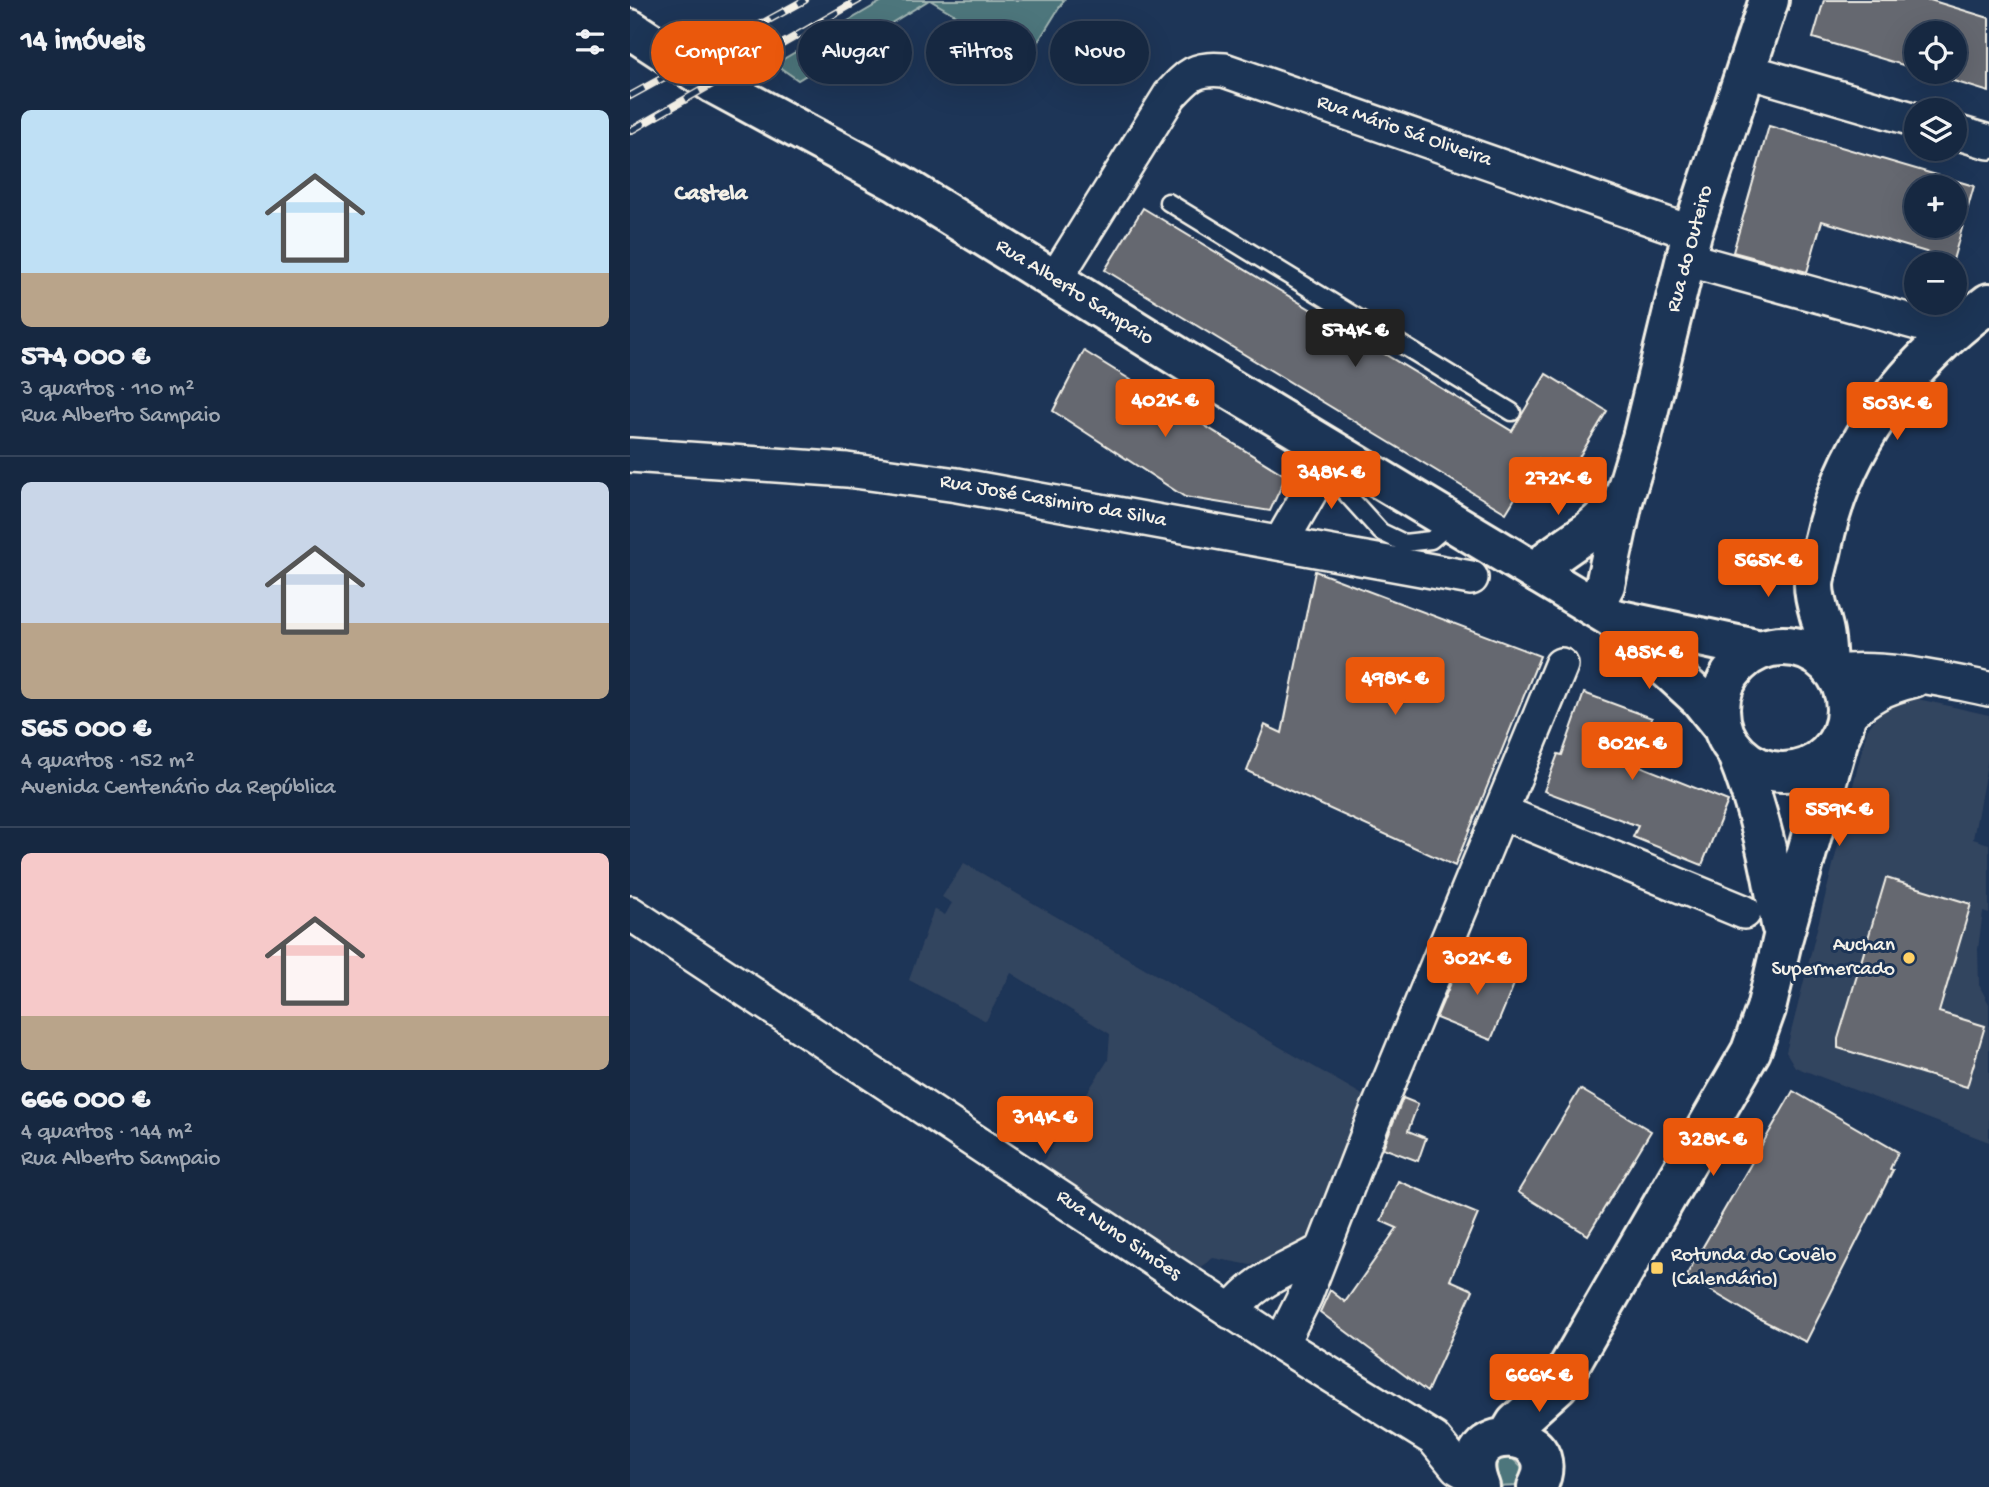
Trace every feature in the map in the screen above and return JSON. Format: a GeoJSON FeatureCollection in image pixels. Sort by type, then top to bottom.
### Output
{"type":"FeatureCollection","features":[{"type":"Feature","properties":{"kind":"main road","name":"Rua do Outeiro"},"geometry":{"type":"LineString","coordinates":[[1603,612],[1605,585],[1623,500],[1647,416],[1689,246],[1744,70],[1769,0]]}},
{"type":"Feature","properties":{"kind":"main road","name":"Rua Alberto Sampaio"},"geometry":{"type":"LineString","coordinates":[[630,8],[725,61],[801,110],[898,183]]}},
{"type":"Feature","properties":{"kind":"main road","name":"Rua Alberto Sampaio"},"geometry":{"type":"LineString","coordinates":[[630,29],[714,84],[898,183],[1054,281],[1326,464],[1451,523],[1603,612],[1699,698],[1729,740],[1760,768],[1789,773],[1808,768],[1825,757],[1842,730]]}},
{"type":"Feature","properties":{"kind":"main road"},"geometry":{"type":"LineString","coordinates":[[1766,649],[1814,585],[1836,501],[1861,444],[1908,376],[1950,332],[1989,303]]}},
{"type":"Feature","properties":{"kind":"main road"},"geometry":{"type":"LineString","coordinates":[[1539,574],[1550,558],[1590,530],[1623,500]]}},
{"type":"Feature","properties":{"kind":"main road"},"geometry":{"type":"LineString","coordinates":[[1814,585],[1831,668]]}},
{"type":"Feature","properties":{"kind":"main road","name":"Rua Alberto Sampaio"},"geometry":{"type":"LineString","coordinates":[[1515,1469],[1548,1432],[1558,1385],[1745,1063],[1766,1009],[1783,937],[1842,730],[1846,701],[1831,668],[1801,649],[1766,649],[1603,612]]}},
{"type":"Feature","properties":{"kind":"main road","name":"Rua Alberto Sampaio"},"geometry":{"type":"LineString","coordinates":[[1766,649],[1744,659],[1731,673],[1723,690],[1720,709],[1729,740],[1755,798],[1783,937]]}},
{"type":"Feature","properties":{"kind":"street","name":"Rua Mário Sá Oliveira"},"geometry":{"type":"LineString","coordinates":[[1054,281],[1170,94],[1192,73],[1207,68],[1224,70],[1689,246]]}},
{"type":"Feature","properties":{"kind":"street"},"geometry":{"type":"LineString","coordinates":[[1744,70],[1904,117]]}},
{"type":"Feature","properties":{"kind":"street"},"geometry":{"type":"LineString","coordinates":[[1967,136],[1989,142]]}},
{"type":"Feature","properties":{"kind":"street"},"geometry":{"type":"LineString","coordinates":[[1689,246],[1950,332]]}},
{"type":"Feature","properties":{"kind":"street","name":"Rua José Casimiro da Silva"},"geometry":{"type":"LineString","coordinates":[[630,455],[875,474],[957,485],[1471,578]]}},
{"type":"Feature","properties":{"kind":"street"},"geometry":{"type":"LineString","coordinates":[[1281,542],[1326,464]]}},
{"type":"Feature","properties":{"kind":"street"},"geometry":{"type":"LineString","coordinates":[[1281,1344],[1305,1296],[1561,665]]}},
{"type":"Feature","properties":{"kind":"street"},"geometry":{"type":"LineString","coordinates":[[1831,668],[1928,677],[1989,689]]}},
{"type":"Feature","properties":{"kind":"street"},"geometry":{"type":"LineString","coordinates":[[1842,730],[1863,700],[1888,687],[1928,677]]}},
{"type":"Feature","properties":{"kind":"street"},"geometry":{"type":"LineString","coordinates":[[1502,812],[1744,912]]}},
{"type":"Feature","properties":{"kind":"street","name":"Rua Nuno Simões"},"geometry":{"type":"LineString","coordinates":[[630,913],[1281,1344],[1434,1439],[1466,1438],[1515,1469]]}},
{"type":"Feature","properties":{"kind":"street"},"geometry":{"type":"LineString","coordinates":[[1231,1312],[1246,1292],[1262,1280],[1321,1251]]}},
{"type":"Feature","properties":{"kind":"lane"},"geometry":{"type":"LineString","coordinates":[[1168,202],[1512,412]]}},
{"type":"Feature","properties":{"kind":"shaded area"},"geometry":{"type":"Polygon","coordinates":[[[1918,699],[1989,715],[1989,754],[1973,839],[1989,844],[1989,914],[1983,912],[1978,949],[1979,985],[1989,1004],[1989,1142],[1795,1067],[1786,1052],[1867,730],[1881,711],[1897,702],[1918,699]]]}},
{"type":"Feature","properties":{"kind":"shaded area"},"geometry":{"type":"Polygon","coordinates":[[[964,863],[1366,1097],[1315,1232],[1287,1254],[1251,1265],[1213,1258],[1199,1268],[1042,1163],[1108,1060],[1110,1034],[1011,973],[986,1021],[909,980],[934,909],[945,915],[952,903],[942,897],[964,863]]]}},
{"type":"Feature","properties":{"kind":"green space"},"geometry":{"type":"Polygon","coordinates":[[[884,0],[929,0],[895,21],[848,21],[884,0]]]}},
{"type":"Feature","properties":{"kind":"green space"},"geometry":{"type":"Polygon","coordinates":[[[930,0],[1064,0],[1036,45],[1036,21],[965,21],[930,0]]]}},
{"type":"Feature","properties":{"kind":"green space"},"geometry":{"type":"Polygon","coordinates":[[[798,50],[798,80],[784,70],[784,59],[798,50]]]}},
{"type":"Feature","properties":{"kind":"green space"},"geometry":{"type":"Polygon","coordinates":[[[1511,1457],[1523,1469],[1519,1486],[1495,1487],[1491,1465],[1500,1458],[1511,1457]]]}},
{"type":"Feature","properties":{"kind":"building"},"geometry":{"type":"Polygon","coordinates":[[[1824,0],[1930,0],[1989,18],[1989,92],[1963,84],[1967,84],[1967,21],[1904,21],[1904,65],[1813,38],[1824,0]]]}},
{"type":"Feature","properties":{"kind":"building"},"geometry":{"type":"Polygon","coordinates":[[[1769,126],[1936,175],[1904,175],[1904,238],[1959,238],[1955,252],[1926,252],[1822,221],[1807,272],[1733,252],[1769,126]]]}},
{"type":"Feature","properties":{"kind":"building"},"geometry":{"type":"Polygon","coordinates":[[[1967,184],[1974,186],[1967,211],[1967,184]]]}},
{"type":"Feature","properties":{"kind":"building"},"geometry":{"type":"Polygon","coordinates":[[[1143,208],[1512,431],[1546,374],[1607,411],[1567,477],[1539,459],[1506,513],[1105,270],[1143,208]]]}},
{"type":"Feature","properties":{"kind":"building"},"geometry":{"type":"Polygon","coordinates":[[[1084,351],[1286,476],[1270,511],[1185,497],[1053,411],[1084,351]]]}},
{"type":"Feature","properties":{"kind":"building"},"geometry":{"type":"Polygon","coordinates":[[[1315,571],[1540,656],[1455,866],[1247,771],[1265,725],[1282,733],[1315,571]]]}},
{"type":"Feature","properties":{"kind":"building"},"geometry":{"type":"Polygon","coordinates":[[[1584,693],[1652,718],[1635,764],[1728,801],[1702,865],[1633,837],[1638,826],[1544,791],[1558,754],[1562,755],[1584,693]]]}},
{"type":"Feature","properties":{"kind":"building","name":"Auchan Supermercado"},"geometry":{"type":"Polygon","coordinates":[[[1886,878],[1971,904],[1939,1012],[1985,1026],[1967,1087],[1838,1048],[1838,1039],[1886,878]]]}},
{"type":"Feature","properties":{"kind":"building"},"geometry":{"type":"Polygon","coordinates":[[[1463,954],[1517,977],[1491,1040],[1436,1018],[1463,954]]]}},
{"type":"Feature","properties":{"kind":"building"},"geometry":{"type":"Polygon","coordinates":[[[1580,1089],[1651,1131],[1588,1235],[1518,1192],[1580,1089]]]}},
{"type":"Feature","properties":{"kind":"building"},"geometry":{"type":"Polygon","coordinates":[[[1793,1091],[1898,1152],[1890,1169],[1893,1170],[1806,1342],[1756,1317],[1686,1276],[1793,1091]]]}},
{"type":"Feature","properties":{"kind":"building"},"geometry":{"type":"Polygon","coordinates":[[[1403,1098],[1418,1104],[1408,1131],[1426,1138],[1418,1161],[1383,1148],[1403,1098]]]}},
{"type":"Feature","properties":{"kind":"building"},"geometry":{"type":"Polygon","coordinates":[[[1398,1181],[1478,1214],[1450,1280],[1473,1290],[1427,1392],[1320,1312],[1330,1290],[1345,1302],[1397,1228],[1381,1221],[1398,1181]]]}},
{"type":"Feature","properties":{"kind":"railway"},"geometry":{"type":"LineString","coordinates":[[630,96],[805,0]]}},
{"type":"Feature","properties":{"kind":"railway"},"geometry":{"type":"LineString","coordinates":[[630,131],[859,0]]}},
{"type":"Feature","properties":{"kind":"place","name":"Auchan Supermercado"},"geometry":{"type":"Point","coordinates":[1909,958]}},
{"type":"Feature","properties":{"kind":"place","name":"Rotunda do Covêlo (Calendário)"},"geometry":{"type":"Point","coordinates":[1657,1268]}},
{"type":"Feature","properties":{"kind":"district","name":"Castela"},"geometry":{"type":"Point","coordinates":[711,194]}}]}
